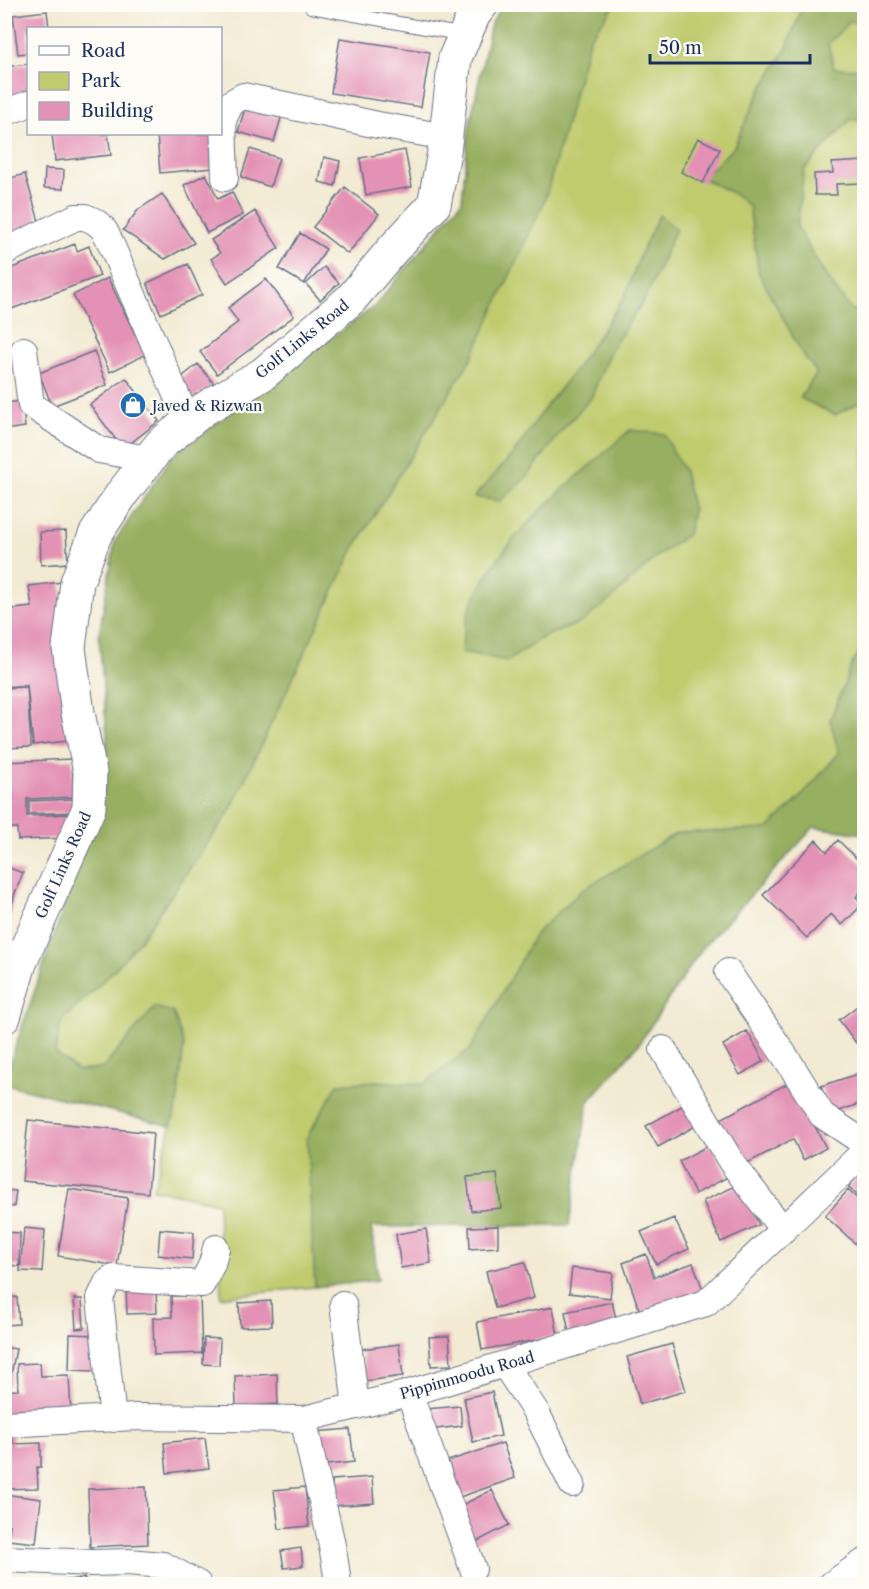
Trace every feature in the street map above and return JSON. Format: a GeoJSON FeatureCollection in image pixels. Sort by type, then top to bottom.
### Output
{"type":"FeatureCollection","features":[{"type":"Feature","properties":{"kind":"street","name":"Golf Links Road"},"geometry":{"type":"LineString","coordinates":[[4,1017],[20,963],[89,808],[90,772],[78,713],[69,648],[77,582],[95,536],[123,492],[160,444],[204,408],[263,374],[351,299],[434,205],[446,137],[455,58],[474,14],[482,4]]}},
{"type":"Feature","properties":{"kind":"street"},"geometry":{"type":"LineString","coordinates":[[225,178],[223,120],[231,103],[243,96],[446,137]]}},
{"type":"Feature","properties":{"kind":"street"},"geometry":{"type":"LineString","coordinates":[[4,113],[27,104]]}},
{"type":"Feature","properties":{"kind":"street"},"geometry":{"type":"LineString","coordinates":[[4,252],[76,217],[85,217],[102,227],[188,422]]}},
{"type":"Feature","properties":{"kind":"street"},"geometry":{"type":"LineString","coordinates":[[24,350],[32,405],[99,450],[148,459]]}},
{"type":"Feature","properties":{"kind":"street"},"geometry":{"type":"LineString","coordinates":[[728,972],[822,1115],[864,1143]]}},
{"type":"Feature","properties":{"kind":"street"},"geometry":{"type":"LineString","coordinates":[[663,1049],[732,1163],[783,1230]]}},
{"type":"Feature","properties":{"kind":"street","name":"Pippinmoodu Road"},"geometry":{"type":"LineString","coordinates":[[4,1424],[147,1417],[304,1419],[409,1393],[706,1303],[864,1152]]}},
{"type":"Feature","properties":{"kind":"street"},"geometry":{"type":"LineString","coordinates":[[113,1419],[100,1298],[107,1283],[113,1278],[202,1284],[212,1264],[216,1248]]}},
{"type":"Feature","properties":{"kind":"street"},"geometry":{"type":"LineString","coordinates":[[343,1305],[356,1406]]}},
{"type":"Feature","properties":{"kind":"street"},"geometry":{"type":"LineString","coordinates":[[506,1365],[536,1412],[572,1484]]}},
{"type":"Feature","properties":{"kind":"street"},"geometry":{"type":"LineString","coordinates":[[409,1393],[472,1569]]}},
{"type":"Feature","properties":{"kind":"street"},"geometry":{"type":"LineString","coordinates":[[304,1419],[310,1457],[334,1550],[338,1584]]}},
{"type":"Feature","properties":{"kind":"street"},"geometry":{"type":"LineString","coordinates":[[4,1559],[163,1565],[198,1584]]}},
{"type":"Feature","properties":{"kind":"street"},"geometry":{"type":"LineString","coordinates":[[832,1584],[864,1562]]}},
{"type":"Feature","properties":{"kind":"lane"},"geometry":{"type":"LineString","coordinates":[[310,7],[465,35]]}},
{"type":"Feature","properties":{"kind":"green space"},"geometry":{"type":"Polygon","coordinates":[[[503,5],[864,5],[864,834],[814,827],[703,947],[638,1045],[588,1102],[569,1225],[371,1227],[378,1280],[221,1297],[218,1203],[153,1189],[171,1126],[5,1084],[5,1077],[104,790],[107,733],[99,635],[115,541],[288,370],[375,306],[462,201],[469,128],[491,24],[503,5]]]}},
{"type":"Feature","properties":{"kind":"green space"},"geometry":{"type":"Polygon","coordinates":[[[503,5],[615,5],[590,37],[545,200],[471,359],[353,550],[230,811],[140,940],[116,968],[61,1022],[55,1053],[78,1071],[103,1068],[155,1007],[173,1012],[184,1045],[177,1107],[171,1126],[5,1084],[5,1077],[104,790],[107,733],[99,635],[115,541],[172,456],[375,306],[462,201],[469,128],[491,24],[503,5]]]}},
{"type":"Feature","properties":{"kind":"green space"},"geometry":{"type":"Polygon","coordinates":[[[803,5],[864,5],[864,26],[850,21],[828,44],[834,68],[864,69],[864,119],[850,120],[804,170],[797,227],[825,275],[852,311],[864,308],[864,400],[835,415],[800,398],[817,373],[803,355],[759,274],[749,206],[732,193],[702,178],[733,148],[759,93],[786,49],[803,5]]]}},
{"type":"Feature","properties":{"kind":"green space"},"geometry":{"type":"Polygon","coordinates":[[[659,215],[676,229],[646,297],[610,351],[591,398],[563,429],[527,477],[500,501],[474,497],[514,453],[624,298],[641,253],[659,215]]]}},
{"type":"Feature","properties":{"kind":"green space"},"geometry":{"type":"Polygon","coordinates":[[[630,430],[664,434],[684,471],[693,511],[688,534],[655,558],[611,599],[582,622],[545,636],[508,661],[461,652],[469,611],[498,559],[539,512],[630,430]]]}},
{"type":"Feature","properties":{"kind":"green space"},"geometry":{"type":"Polygon","coordinates":[[[864,645],[864,834],[814,827],[703,947],[638,1045],[588,1102],[569,1225],[371,1227],[378,1280],[315,1287],[307,1137],[338,1084],[376,1081],[423,1084],[471,1048],[536,933],[582,890],[677,833],[767,829],[800,798],[839,753],[830,720],[852,664],[864,645]]]}},
{"type":"Feature","properties":{"kind":"building"},"geometry":{"type":"Polygon","coordinates":[[[47,11],[49,27],[27,27],[27,53],[18,54],[13,15],[47,11]]]}},
{"type":"Feature","properties":{"kind":"building"},"geometry":{"type":"Polygon","coordinates":[[[340,38],[430,52],[421,107],[331,93],[340,38]]]}},
{"type":"Feature","properties":{"kind":"building"},"geometry":{"type":"Polygon","coordinates":[[[27,64],[27,102],[4,105],[4,67],[27,64]]]}},
{"type":"Feature","properties":{"kind":"building"},"geometry":{"type":"Polygon","coordinates":[[[245,108],[281,118],[274,142],[238,132],[245,108]]]}},
{"type":"Feature","properties":{"kind":"building"},"geometry":{"type":"Polygon","coordinates":[[[52,135],[108,135],[111,155],[55,161],[52,135]]]}},
{"type":"Feature","properties":{"kind":"building"},"geometry":{"type":"Polygon","coordinates":[[[157,135],[211,135],[214,168],[160,173],[157,135]]]}},
{"type":"Feature","properties":{"kind":"building"},"geometry":{"type":"Polygon","coordinates":[[[698,138],[720,149],[703,183],[681,172],[698,138]]]}},
{"type":"Feature","properties":{"kind":"building"},"geometry":{"type":"Polygon","coordinates":[[[4,149],[9,170],[4,171],[4,149]]]}},
{"type":"Feature","properties":{"kind":"building"},"geometry":{"type":"Polygon","coordinates":[[[250,149],[279,158],[270,187],[241,177],[250,149]]]}},
{"type":"Feature","properties":{"kind":"building"},"geometry":{"type":"Polygon","coordinates":[[[405,150],[412,187],[366,195],[360,158],[405,150]]]}},
{"type":"Feature","properties":{"kind":"building"},"geometry":{"type":"Polygon","coordinates":[[[324,157],[340,161],[335,186],[319,182],[324,157]]]}},
{"type":"Feature","properties":{"kind":"building"},"geometry":{"type":"Polygon","coordinates":[[[864,161],[864,183],[836,184],[837,195],[815,195],[814,174],[833,173],[832,163],[864,161]]]}},
{"type":"Feature","properties":{"kind":"building"},"geometry":{"type":"Polygon","coordinates":[[[45,169],[64,170],[63,189],[44,188],[45,169]]]}},
{"type":"Feature","properties":{"kind":"building"},"geometry":{"type":"Polygon","coordinates":[[[25,174],[41,228],[12,237],[4,209],[4,180],[25,174]]]}},
{"type":"Feature","properties":{"kind":"building"},"geometry":{"type":"Polygon","coordinates":[[[206,174],[218,199],[232,192],[243,215],[207,233],[184,185],[206,174]]]}},
{"type":"Feature","properties":{"kind":"building"},"geometry":{"type":"Polygon","coordinates":[[[345,187],[379,214],[348,254],[313,227],[345,187]]]}},
{"type":"Feature","properties":{"kind":"building"},"geometry":{"type":"Polygon","coordinates":[[[162,194],[194,243],[165,259],[123,230],[138,210],[162,194]]]}},
{"type":"Feature","properties":{"kind":"building"},"geometry":{"type":"Polygon","coordinates":[[[255,211],[279,248],[227,283],[211,259],[220,253],[211,240],[255,211]]]}},
{"type":"Feature","properties":{"kind":"building"},"geometry":{"type":"Polygon","coordinates":[[[300,233],[326,249],[304,284],[279,269],[300,233]]]}},
{"type":"Feature","properties":{"kind":"building"},"geometry":{"type":"Polygon","coordinates":[[[75,244],[77,251],[89,246],[100,276],[9,310],[4,297],[4,271],[75,244]]]}},
{"type":"Feature","properties":{"kind":"building"},"geometry":{"type":"Polygon","coordinates":[[[188,264],[202,295],[161,314],[147,283],[188,264]]]}},
{"type":"Feature","properties":{"kind":"building"},"geometry":{"type":"Polygon","coordinates":[[[324,267],[339,283],[320,300],[306,284],[324,267]]]}},
{"type":"Feature","properties":{"kind":"building"},"geometry":{"type":"Polygon","coordinates":[[[108,278],[145,355],[110,372],[73,295],[108,278]]]}},
{"type":"Feature","properties":{"kind":"building"},"geometry":{"type":"Polygon","coordinates":[[[266,279],[294,316],[217,374],[200,352],[238,322],[228,308],[266,279]]]}},
{"type":"Feature","properties":{"kind":"building"},"geometry":{"type":"Polygon","coordinates":[[[94,351],[107,385],[52,406],[39,373],[94,351]]]}},
{"type":"Feature","properties":{"kind":"building"},"geometry":{"type":"Polygon","coordinates":[[[198,364],[215,385],[178,407],[191,396],[178,380],[198,364]]]}},
{"type":"Feature","properties":{"kind":"building"},"geometry":{"type":"Polygon","coordinates":[[[126,378],[159,421],[123,449],[90,405],[126,378]]]}},
{"type":"Feature","properties":{"kind":"building"},"geometry":{"type":"Polygon","coordinates":[[[22,401],[25,427],[4,430],[4,403],[22,401]]]}},
{"type":"Feature","properties":{"kind":"building"},"geometry":{"type":"Polygon","coordinates":[[[66,531],[68,563],[41,565],[40,532],[66,531]]]}},
{"type":"Feature","properties":{"kind":"building"},"geometry":{"type":"Polygon","coordinates":[[[61,582],[76,740],[33,745],[27,685],[4,687],[4,610],[32,607],[29,586],[61,582]]]}},
{"type":"Feature","properties":{"kind":"building"},"geometry":{"type":"Polygon","coordinates":[[[27,687],[31,747],[4,748],[4,688],[27,687]]]}},
{"type":"Feature","properties":{"kind":"building"},"geometry":{"type":"Polygon","coordinates":[[[72,759],[74,797],[27,799],[27,816],[69,814],[70,838],[18,840],[17,828],[4,828],[4,762],[72,759]]]}},
{"type":"Feature","properties":{"kind":"building"},"geometry":{"type":"Polygon","coordinates":[[[75,799],[75,812],[29,814],[29,801],[75,799]]]}},
{"type":"Feature","properties":{"kind":"building"},"geometry":{"type":"Polygon","coordinates":[[[816,840],[827,852],[838,840],[864,866],[864,888],[856,897],[863,904],[842,925],[831,914],[807,938],[763,895],[816,840]]]}},
{"type":"Feature","properties":{"kind":"building"},"geometry":{"type":"Polygon","coordinates":[[[4,866],[23,873],[15,893],[6,930],[4,929],[4,866]]]}},
{"type":"Feature","properties":{"kind":"building"},"geometry":{"type":"Polygon","coordinates":[[[864,1001],[864,1037],[856,1043],[839,1020],[864,1001]]]}},
{"type":"Feature","properties":{"kind":"building"},"geometry":{"type":"Polygon","coordinates":[[[747,1031],[764,1061],[740,1075],[723,1045],[747,1031]]]}},
{"type":"Feature","properties":{"kind":"building"},"geometry":{"type":"Polygon","coordinates":[[[860,1073],[864,1087],[864,1102],[831,1114],[821,1086],[860,1073]]]}},
{"type":"Feature","properties":{"kind":"building"},"geometry":{"type":"Polygon","coordinates":[[[792,1081],[826,1148],[803,1160],[793,1139],[740,1167],[717,1121],[792,1081]]]}},
{"type":"Feature","properties":{"kind":"building"},"geometry":{"type":"Polygon","coordinates":[[[687,1103],[699,1124],[658,1147],[646,1126],[687,1103]]]}},
{"type":"Feature","properties":{"kind":"building"},"geometry":{"type":"Polygon","coordinates":[[[28,1120],[153,1133],[148,1193],[22,1181],[28,1120]]]}},
{"type":"Feature","properties":{"kind":"building"},"geometry":{"type":"Polygon","coordinates":[[[711,1144],[728,1177],[695,1194],[679,1161],[711,1144]]]}},
{"type":"Feature","properties":{"kind":"building"},"geometry":{"type":"Polygon","coordinates":[[[864,1168],[864,1201],[848,1187],[864,1168]]]}},
{"type":"Feature","properties":{"kind":"building"},"geometry":{"type":"Polygon","coordinates":[[[497,1174],[501,1208],[471,1211],[467,1177],[497,1174]]]}},
{"type":"Feature","properties":{"kind":"building"},"geometry":{"type":"Polygon","coordinates":[[[740,1184],[759,1225],[721,1242],[703,1201],[740,1184]]]}},
{"type":"Feature","properties":{"kind":"building"},"geometry":{"type":"Polygon","coordinates":[[[69,1189],[128,1198],[117,1266],[58,1256],[69,1189]]]}},
{"type":"Feature","properties":{"kind":"building"},"geometry":{"type":"Polygon","coordinates":[[[4,1190],[16,1191],[14,1207],[4,1206],[4,1190]]]}},
{"type":"Feature","properties":{"kind":"building"},"geometry":{"type":"Polygon","coordinates":[[[848,1190],[864,1205],[864,1239],[858,1246],[825,1216],[848,1190]]]}},
{"type":"Feature","properties":{"kind":"building"},"geometry":{"type":"Polygon","coordinates":[[[674,1218],[689,1249],[656,1264],[641,1232],[674,1218]]]}},
{"type":"Feature","properties":{"kind":"building"},"geometry":{"type":"Polygon","coordinates":[[[498,1226],[498,1247],[470,1249],[469,1227],[498,1226]]]}},
{"type":"Feature","properties":{"kind":"building"},"geometry":{"type":"Polygon","coordinates":[[[24,1228],[45,1230],[42,1272],[20,1271],[24,1228]]]}},
{"type":"Feature","properties":{"kind":"building"},"geometry":{"type":"Polygon","coordinates":[[[160,1229],[194,1232],[192,1259],[158,1255],[160,1229]]]}},
{"type":"Feature","properties":{"kind":"building"},"geometry":{"type":"Polygon","coordinates":[[[426,1229],[431,1263],[401,1268],[396,1234],[426,1229]]]}},
{"type":"Feature","properties":{"kind":"building"},"geometry":{"type":"Polygon","coordinates":[[[4,1232],[20,1233],[19,1266],[4,1265],[4,1232]]]}},
{"type":"Feature","properties":{"kind":"building"},"geometry":{"type":"Polygon","coordinates":[[[646,1254],[654,1277],[693,1263],[704,1292],[641,1315],[623,1263],[646,1254]]]}},
{"type":"Feature","properties":{"kind":"building"},"geometry":{"type":"Polygon","coordinates":[[[525,1262],[534,1298],[495,1308],[486,1271],[525,1262]]]}},
{"type":"Feature","properties":{"kind":"building"},"geometry":{"type":"Polygon","coordinates":[[[572,1268],[613,1273],[610,1298],[569,1293],[572,1268]]]}},
{"type":"Feature","properties":{"kind":"building"},"geometry":{"type":"Polygon","coordinates":[[[156,1289],[157,1313],[127,1314],[126,1290],[156,1289]]]}},
{"type":"Feature","properties":{"kind":"building"},"geometry":{"type":"Polygon","coordinates":[[[171,1296],[200,1296],[202,1353],[154,1355],[153,1318],[172,1317],[171,1296]]]}},
{"type":"Feature","properties":{"kind":"building"},"geometry":{"type":"Polygon","coordinates":[[[17,1297],[19,1324],[4,1325],[4,1298],[17,1297]]]}},
{"type":"Feature","properties":{"kind":"building"},"geometry":{"type":"Polygon","coordinates":[[[74,1299],[82,1299],[84,1328],[76,1329],[74,1299]]]}},
{"type":"Feature","properties":{"kind":"building"},"geometry":{"type":"Polygon","coordinates":[[[271,1301],[272,1326],[240,1327],[239,1303],[271,1301]]]}},
{"type":"Feature","properties":{"kind":"building"},"geometry":{"type":"Polygon","coordinates":[[[612,1302],[618,1327],[570,1337],[565,1312],[612,1302]]]}},
{"type":"Feature","properties":{"kind":"building"},"geometry":{"type":"Polygon","coordinates":[[[553,1307],[558,1336],[482,1350],[477,1322],[553,1307]]]}},
{"type":"Feature","properties":{"kind":"building"},"geometry":{"type":"Polygon","coordinates":[[[70,1334],[96,1335],[95,1371],[69,1370],[70,1334]]]}},
{"type":"Feature","properties":{"kind":"building"},"geometry":{"type":"Polygon","coordinates":[[[449,1336],[451,1365],[431,1366],[429,1337],[449,1336]]]}},
{"type":"Feature","properties":{"kind":"building"},"geometry":{"type":"Polygon","coordinates":[[[204,1338],[220,1339],[219,1365],[203,1364],[204,1338]]]}},
{"type":"Feature","properties":{"kind":"building"},"geometry":{"type":"Polygon","coordinates":[[[399,1344],[403,1376],[365,1381],[362,1349],[399,1344]]]}},
{"type":"Feature","properties":{"kind":"building"},"geometry":{"type":"Polygon","coordinates":[[[672,1344],[686,1391],[640,1404],[627,1357],[672,1344]]]}},
{"type":"Feature","properties":{"kind":"building"},"geometry":{"type":"Polygon","coordinates":[[[4,1347],[16,1349],[9,1385],[4,1384],[4,1347]]]}},
{"type":"Feature","properties":{"kind":"building"},"geometry":{"type":"Polygon","coordinates":[[[40,1363],[41,1376],[69,1375],[71,1412],[4,1415],[4,1391],[18,1390],[17,1364],[40,1363]]]}},
{"type":"Feature","properties":{"kind":"building"},"geometry":{"type":"Polygon","coordinates":[[[277,1374],[278,1404],[236,1407],[235,1376],[277,1374]]]}},
{"type":"Feature","properties":{"kind":"building"},"geometry":{"type":"Polygon","coordinates":[[[492,1392],[501,1436],[473,1442],[464,1398],[492,1392]]]}},
{"type":"Feature","properties":{"kind":"building"},"geometry":{"type":"Polygon","coordinates":[[[460,1406],[462,1426],[428,1430],[426,1409],[460,1406]]]}},
{"type":"Feature","properties":{"kind":"building"},"geometry":{"type":"Polygon","coordinates":[[[350,1429],[354,1462],[317,1466],[314,1432],[350,1429]]]}},
{"type":"Feature","properties":{"kind":"building"},"geometry":{"type":"Polygon","coordinates":[[[4,1432],[12,1432],[13,1444],[41,1443],[41,1467],[37,1467],[38,1488],[4,1489],[4,1432]]]}},
{"type":"Feature","properties":{"kind":"building"},"geometry":{"type":"Polygon","coordinates":[[[205,1438],[209,1468],[167,1473],[164,1443],[205,1438]]]}},
{"type":"Feature","properties":{"kind":"building"},"geometry":{"type":"Polygon","coordinates":[[[503,1443],[515,1478],[454,1499],[447,1479],[453,1477],[448,1461],[503,1443]]]}},
{"type":"Feature","properties":{"kind":"building"},"geometry":{"type":"Polygon","coordinates":[[[372,1477],[374,1503],[333,1506],[332,1480],[372,1477]]]}},
{"type":"Feature","properties":{"kind":"building"},"geometry":{"type":"Polygon","coordinates":[[[146,1487],[148,1544],[90,1547],[88,1489],[146,1487]]]}},
{"type":"Feature","properties":{"kind":"building"},"geometry":{"type":"Polygon","coordinates":[[[305,1487],[309,1526],[279,1529],[274,1490],[305,1487]]]}},
{"type":"Feature","properties":{"kind":"building"},"geometry":{"type":"Polygon","coordinates":[[[492,1490],[509,1525],[476,1542],[458,1507],[492,1490]]]}},
{"type":"Feature","properties":{"kind":"building"},"geometry":{"type":"Polygon","coordinates":[[[4,1494],[41,1499],[36,1543],[8,1540],[10,1525],[4,1524],[4,1494]]]}},
{"type":"Feature","properties":{"kind":"building"},"geometry":{"type":"Polygon","coordinates":[[[301,1548],[303,1566],[284,1568],[281,1551],[301,1548]]]}},
{"type":"Feature","properties":{"kind":"building"},"geometry":{"type":"Polygon","coordinates":[[[84,1578],[89,1584],[48,1584],[52,1582],[84,1578]]]}},
{"type":"Feature","properties":{"kind":"place","name":"Javed & Rizwan"},"geometry":{"type":"Point","coordinates":[133,405]}}]}
